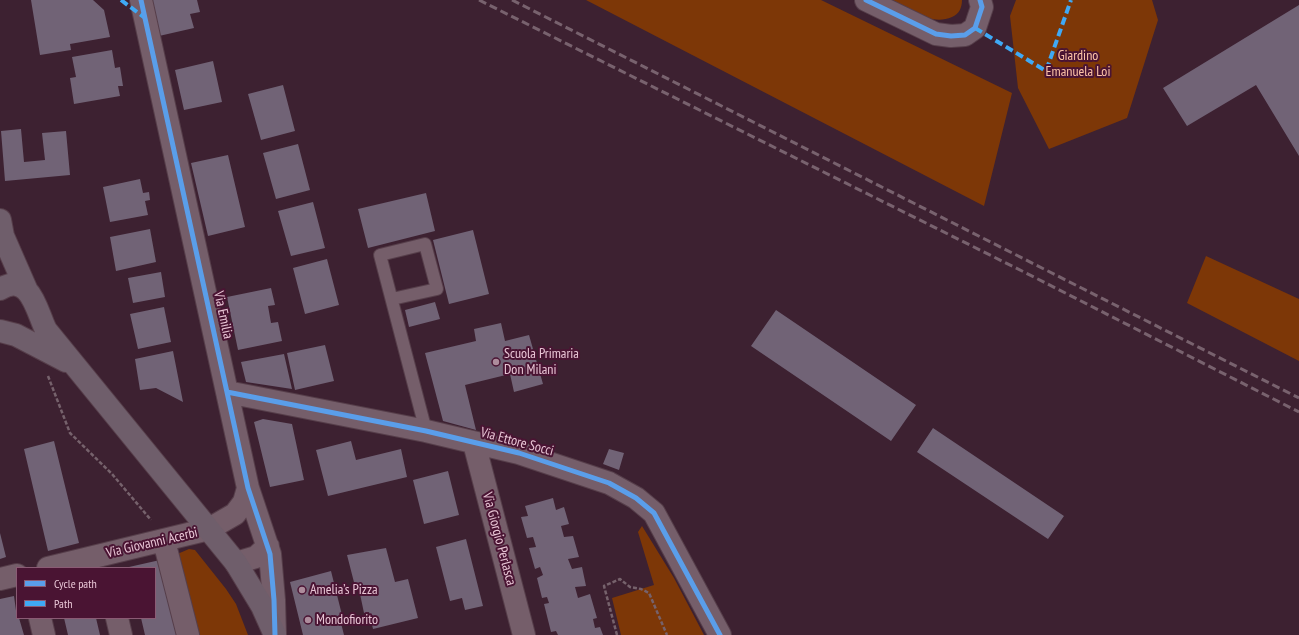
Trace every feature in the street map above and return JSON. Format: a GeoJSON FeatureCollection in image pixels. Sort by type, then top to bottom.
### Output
{"type":"FeatureCollection","features":[{"type":"Feature","properties":{"kind":"main road"},"geometry":{"type":"LineString","coordinates":[[0,273],[2,228]]}},
{"type":"Feature","properties":{"kind":"main road","name":"Via Emilia"},"geometry":{"type":"LineString","coordinates":[[2,228],[46,330],[236,563],[262,606],[275,635]]}},
{"type":"Feature","properties":{"kind":"main road"},"geometry":{"type":"LineString","coordinates":[[0,289],[14,285],[32,299],[36,316],[31,324],[17,336]]}},
{"type":"Feature","properties":{"kind":"main road","name":"Via Emilia"},"geometry":{"type":"LineString","coordinates":[[17,336],[76,366]]}},
{"type":"Feature","properties":{"kind":"street","name":"Via Emilia"},"geometry":{"type":"LineString","coordinates":[[141,0],[248,488],[268,546],[273,584],[275,635]]}},
{"type":"Feature","properties":{"kind":"street"},"geometry":{"type":"LineString","coordinates":[[866,0],[936,34],[951,36],[965,35],[975,28],[982,7],[980,0]]}},
{"type":"Feature","properties":{"kind":"street","name":"Via Ettore Socci"},"geometry":{"type":"LineString","coordinates":[[228,392],[426,431],[519,454],[592,476],[624,491],[648,506],[654,513],[720,635]]}},
{"type":"Feature","properties":{"kind":"street","name":"Via Giorgio Perlasca"},"geometry":{"type":"LineString","coordinates":[[474,443],[524,635]]}},
{"type":"Feature","properties":{"kind":"street"},"geometry":{"type":"LineString","coordinates":[[209,529],[235,514],[244,502],[248,488]]}},
{"type":"Feature","properties":{"kind":"street","name":"Via Giovanni Acerbi"},"geometry":{"type":"LineString","coordinates":[[57,567],[104,562],[168,540],[209,529]]}},
{"type":"Feature","properties":{"kind":"street"},"geometry":{"type":"LineString","coordinates":[[168,540],[188,635]]}},
{"type":"Feature","properties":{"kind":"street"},"geometry":{"type":"LineString","coordinates":[[236,563],[256,557],[268,546]]}},
{"type":"Feature","properties":{"kind":"street"},"geometry":{"type":"LineString","coordinates":[[0,579],[16,575]]}},
{"type":"Feature","properties":{"kind":"street"},"geometry":{"type":"LineString","coordinates":[[40,619],[44,635]]}},
{"type":"Feature","properties":{"kind":"street"},"geometry":{"type":"LineString","coordinates":[[117,619],[121,635]]}},
{"type":"Feature","properties":{"kind":"lane"},"geometry":{"type":"LineString","coordinates":[[392,299],[437,289],[425,244],[380,255],[426,431]]}},
{"type":"Feature","properties":{"kind":"path"},"geometry":{"type":"LineString","coordinates":[[17,336],[70,432],[112,474],[141,511],[168,540]]}},
{"type":"Feature","properties":{"kind":"path"},"geometry":{"type":"LineString","coordinates":[[617,635],[604,586],[620,579],[630,587],[641,589],[649,593],[667,635]]}},
{"type":"Feature","properties":{"kind":"green space"},"geometry":{"type":"Polygon","coordinates":[[[586,0],[821,0],[1012,93],[984,206],[586,0]]]}},
{"type":"Feature","properties":{"kind":"green space"},"geometry":{"type":"Polygon","coordinates":[[[892,0],[962,0],[961,8],[957,14],[952,17],[936,20],[921,16],[892,0]]]}},
{"type":"Feature","properties":{"kind":"green space","name":"Giardino Emanuela Loi"},"geometry":{"type":"Polygon","coordinates":[[[1016,0],[1152,0],[1158,20],[1127,118],[1049,149],[1018,88],[1010,16],[1016,0]]]}},
{"type":"Feature","properties":{"kind":"green space"},"geometry":{"type":"Polygon","coordinates":[[[1206,256],[1299,299],[1299,361],[1187,303],[1206,256]]]}},
{"type":"Feature","properties":{"kind":"green space"},"geometry":{"type":"Polygon","coordinates":[[[642,526],[674,578],[704,635],[621,635],[612,598],[654,585],[638,532],[642,526]]]}},
{"type":"Feature","properties":{"kind":"green space"},"geometry":{"type":"Polygon","coordinates":[[[189,549],[195,550],[226,589],[236,604],[248,635],[198,635],[175,555],[189,549]]]}},
{"type":"Feature","properties":{"kind":"building"},"geometry":{"type":"Polygon","coordinates":[[[31,0],[93,0],[104,10],[110,37],[70,44],[71,50],[40,55],[31,0]]]}},
{"type":"Feature","properties":{"kind":"building"},"geometry":{"type":"Polygon","coordinates":[[[151,0],[197,0],[200,12],[190,14],[194,28],[159,36],[151,0]]]}},
{"type":"Feature","properties":{"kind":"building"},"geometry":{"type":"Polygon","coordinates":[[[1299,5],[1299,156],[1256,85],[1187,126],[1163,88],[1299,5]]]}},
{"type":"Feature","properties":{"kind":"building"},"geometry":{"type":"Polygon","coordinates":[[[112,50],[115,68],[120,67],[123,86],[118,86],[120,96],[74,104],[70,78],[76,77],[72,57],[112,50]]]}},
{"type":"Feature","properties":{"kind":"building"},"geometry":{"type":"Polygon","coordinates":[[[213,61],[222,102],[184,110],[175,70],[213,61]]]}},
{"type":"Feature","properties":{"kind":"building"},"geometry":{"type":"Polygon","coordinates":[[[283,85],[295,131],[261,140],[248,94],[283,85]]]}},
{"type":"Feature","properties":{"kind":"building"},"geometry":{"type":"Polygon","coordinates":[[[21,129],[24,162],[45,160],[42,133],[66,131],[70,175],[5,181],[1,131],[21,129]]]}},
{"type":"Feature","properties":{"kind":"building"},"geometry":{"type":"Polygon","coordinates":[[[298,144],[310,190],[276,199],[263,153],[298,144]]]}},
{"type":"Feature","properties":{"kind":"building"},"geometry":{"type":"Polygon","coordinates":[[[228,155],[245,227],[208,236],[191,163],[228,155]]]}},
{"type":"Feature","properties":{"kind":"building"},"geometry":{"type":"Polygon","coordinates":[[[140,179],[143,193],[149,192],[150,200],[145,201],[148,215],[110,222],[103,187],[140,179]]]}},
{"type":"Feature","properties":{"kind":"building"},"geometry":{"type":"Polygon","coordinates":[[[426,193],[435,231],[368,248],[358,209],[426,193]]]}},
{"type":"Feature","properties":{"kind":"building"},"geometry":{"type":"Polygon","coordinates":[[[313,202],[325,248],[291,256],[278,211],[313,202]]]}},
{"type":"Feature","properties":{"kind":"building"},"geometry":{"type":"Polygon","coordinates":[[[150,229],[156,262],[116,271],[110,237],[150,229]]]}},
{"type":"Feature","properties":{"kind":"building"},"geometry":{"type":"Polygon","coordinates":[[[473,230],[489,294],[449,304],[433,240],[473,230]]]}},
{"type":"Feature","properties":{"kind":"building"},"geometry":{"type":"Polygon","coordinates":[[[327,259],[339,305],[305,314],[293,268],[327,259]]]}},
{"type":"Feature","properties":{"kind":"building"},"geometry":{"type":"Polygon","coordinates":[[[161,272],[165,297],[133,303],[128,278],[161,272]]]}},
{"type":"Feature","properties":{"kind":"building"},"geometry":{"type":"Polygon","coordinates":[[[271,288],[275,305],[268,306],[271,323],[278,322],[282,341],[238,350],[227,297],[271,288]]]}},
{"type":"Feature","properties":{"kind":"building"},"geometry":{"type":"Polygon","coordinates":[[[435,302],[440,319],[409,327],[405,310],[435,302]]]}},
{"type":"Feature","properties":{"kind":"building"},"geometry":{"type":"Polygon","coordinates":[[[164,307],[171,342],[138,349],[130,314],[164,307]]]}},
{"type":"Feature","properties":{"kind":"building"},"geometry":{"type":"Polygon","coordinates":[[[776,310],[916,405],[891,441],[751,346],[776,310]]]}},
{"type":"Feature","properties":{"kind":"building","name":"Scuola Primaria Don Milani"},"geometry":{"type":"Polygon","coordinates":[[[501,323],[505,341],[529,335],[543,384],[514,392],[510,374],[465,385],[476,430],[443,421],[425,353],[476,341],[474,329],[501,323]]]}},
{"type":"Feature","properties":{"kind":"building"},"geometry":{"type":"Polygon","coordinates":[[[325,345],[334,381],[295,390],[287,353],[325,345]]]}},
{"type":"Feature","properties":{"kind":"building"},"geometry":{"type":"Polygon","coordinates":[[[173,351],[183,402],[156,388],[140,390],[135,359],[173,351]]]}},
{"type":"Feature","properties":{"kind":"building"},"geometry":{"type":"Polygon","coordinates":[[[284,354],[292,389],[246,382],[241,362],[284,354]]]}},
{"type":"Feature","properties":{"kind":"building"},"geometry":{"type":"Polygon","coordinates":[[[263,419],[292,424],[304,480],[270,487],[254,422],[263,419]]]}},
{"type":"Feature","properties":{"kind":"building"},"geometry":{"type":"Polygon","coordinates":[[[933,428],[1064,516],[1048,539],[917,452],[933,428]]]}},
{"type":"Feature","properties":{"kind":"building"},"geometry":{"type":"Polygon","coordinates":[[[54,441],[79,543],[48,551],[24,449],[54,441]]]}},
{"type":"Feature","properties":{"kind":"building"},"geometry":{"type":"Polygon","coordinates":[[[351,441],[356,460],[401,449],[407,477],[328,496],[316,450],[351,441]]]}},
{"type":"Feature","properties":{"kind":"building"},"geometry":{"type":"Polygon","coordinates":[[[609,449],[624,453],[619,470],[603,464],[609,449]]]}},
{"type":"Feature","properties":{"kind":"building"},"geometry":{"type":"Polygon","coordinates":[[[448,471],[459,515],[424,524],[413,480],[448,471]]]}},
{"type":"Feature","properties":{"kind":"building"},"geometry":{"type":"Polygon","coordinates":[[[553,498],[556,510],[564,507],[569,524],[561,526],[564,537],[573,536],[579,557],[568,559],[572,569],[582,567],[586,586],[575,587],[578,598],[590,594],[597,618],[593,619],[595,628],[600,627],[603,635],[558,635],[556,631],[551,632],[544,604],[549,603],[547,597],[542,598],[537,578],[543,575],[540,567],[535,569],[529,548],[536,547],[533,537],[527,538],[521,517],[528,516],[525,506],[553,498]]]}},
{"type":"Feature","properties":{"kind":"building"},"geometry":{"type":"Polygon","coordinates":[[[0,533],[6,557],[0,559],[0,533]]]}},
{"type":"Feature","properties":{"kind":"building"},"geometry":{"type":"Polygon","coordinates":[[[466,539],[483,606],[465,610],[462,598],[450,601],[436,547],[466,539]]]}},
{"type":"Feature","properties":{"kind":"building"},"geometry":{"type":"Polygon","coordinates":[[[386,548],[395,582],[408,579],[418,618],[373,629],[369,612],[364,613],[360,594],[366,592],[365,587],[356,590],[347,555],[386,548]]]}},
{"type":"Feature","properties":{"kind":"building"},"geometry":{"type":"Polygon","coordinates":[[[160,560],[178,635],[145,635],[141,619],[156,619],[156,567],[129,567],[160,560]]]}},
{"type":"Feature","properties":{"kind":"building"},"geometry":{"type":"Polygon","coordinates":[[[331,571],[344,623],[341,623],[344,635],[303,635],[290,582],[331,571]]]}},
{"type":"Feature","properties":{"kind":"building"},"geometry":{"type":"Polygon","coordinates":[[[14,596],[16,619],[19,619],[24,635],[0,635],[0,599],[14,596]]]}},
{"type":"Feature","properties":{"kind":"building"},"geometry":{"type":"Polygon","coordinates":[[[64,619],[96,619],[100,635],[68,635],[64,619]]]}},
{"type":"Feature","properties":{"kind":"railway"},"geometry":{"type":"LineString","coordinates":[[479,0],[1026,273],[1299,412]]}},
{"type":"Feature","properties":{"kind":"railway"},"geometry":{"type":"LineString","coordinates":[[512,0],[1299,398]]}},
{"type":"Feature","properties":{"kind":"marked path"},"geometry":{"type":"LineString","coordinates":[[121,0],[145,18]]}},
{"type":"Feature","properties":{"kind":"marked path"},"geometry":{"type":"LineString","coordinates":[[975,28],[1046,71],[1071,0]]}},
{"type":"Feature","properties":{"kind":"cycle path"},"geometry":{"type":"LineString","coordinates":[[141,0],[248,488],[270,554],[275,635]]}},
{"type":"Feature","properties":{"kind":"cycle path"},"geometry":{"type":"LineString","coordinates":[[866,0],[936,34],[951,36],[965,35],[975,28],[982,7],[980,0]]}},
{"type":"Feature","properties":{"kind":"cycle path"},"geometry":{"type":"LineString","coordinates":[[227,392],[426,431],[519,453],[609,483],[636,498],[654,513],[720,635]]}},
{"type":"Feature","properties":{"kind":"place","name":"Scuola Primaria Don Milani"},"geometry":{"type":"Point","coordinates":[496,362]}},
{"type":"Feature","properties":{"kind":"place","name":"Amelia’s Pizza"},"geometry":{"type":"Point","coordinates":[302,590]}},
{"type":"Feature","properties":{"kind":"place","name":"Mondofiorito"},"geometry":{"type":"Point","coordinates":[308,620]}}]}
